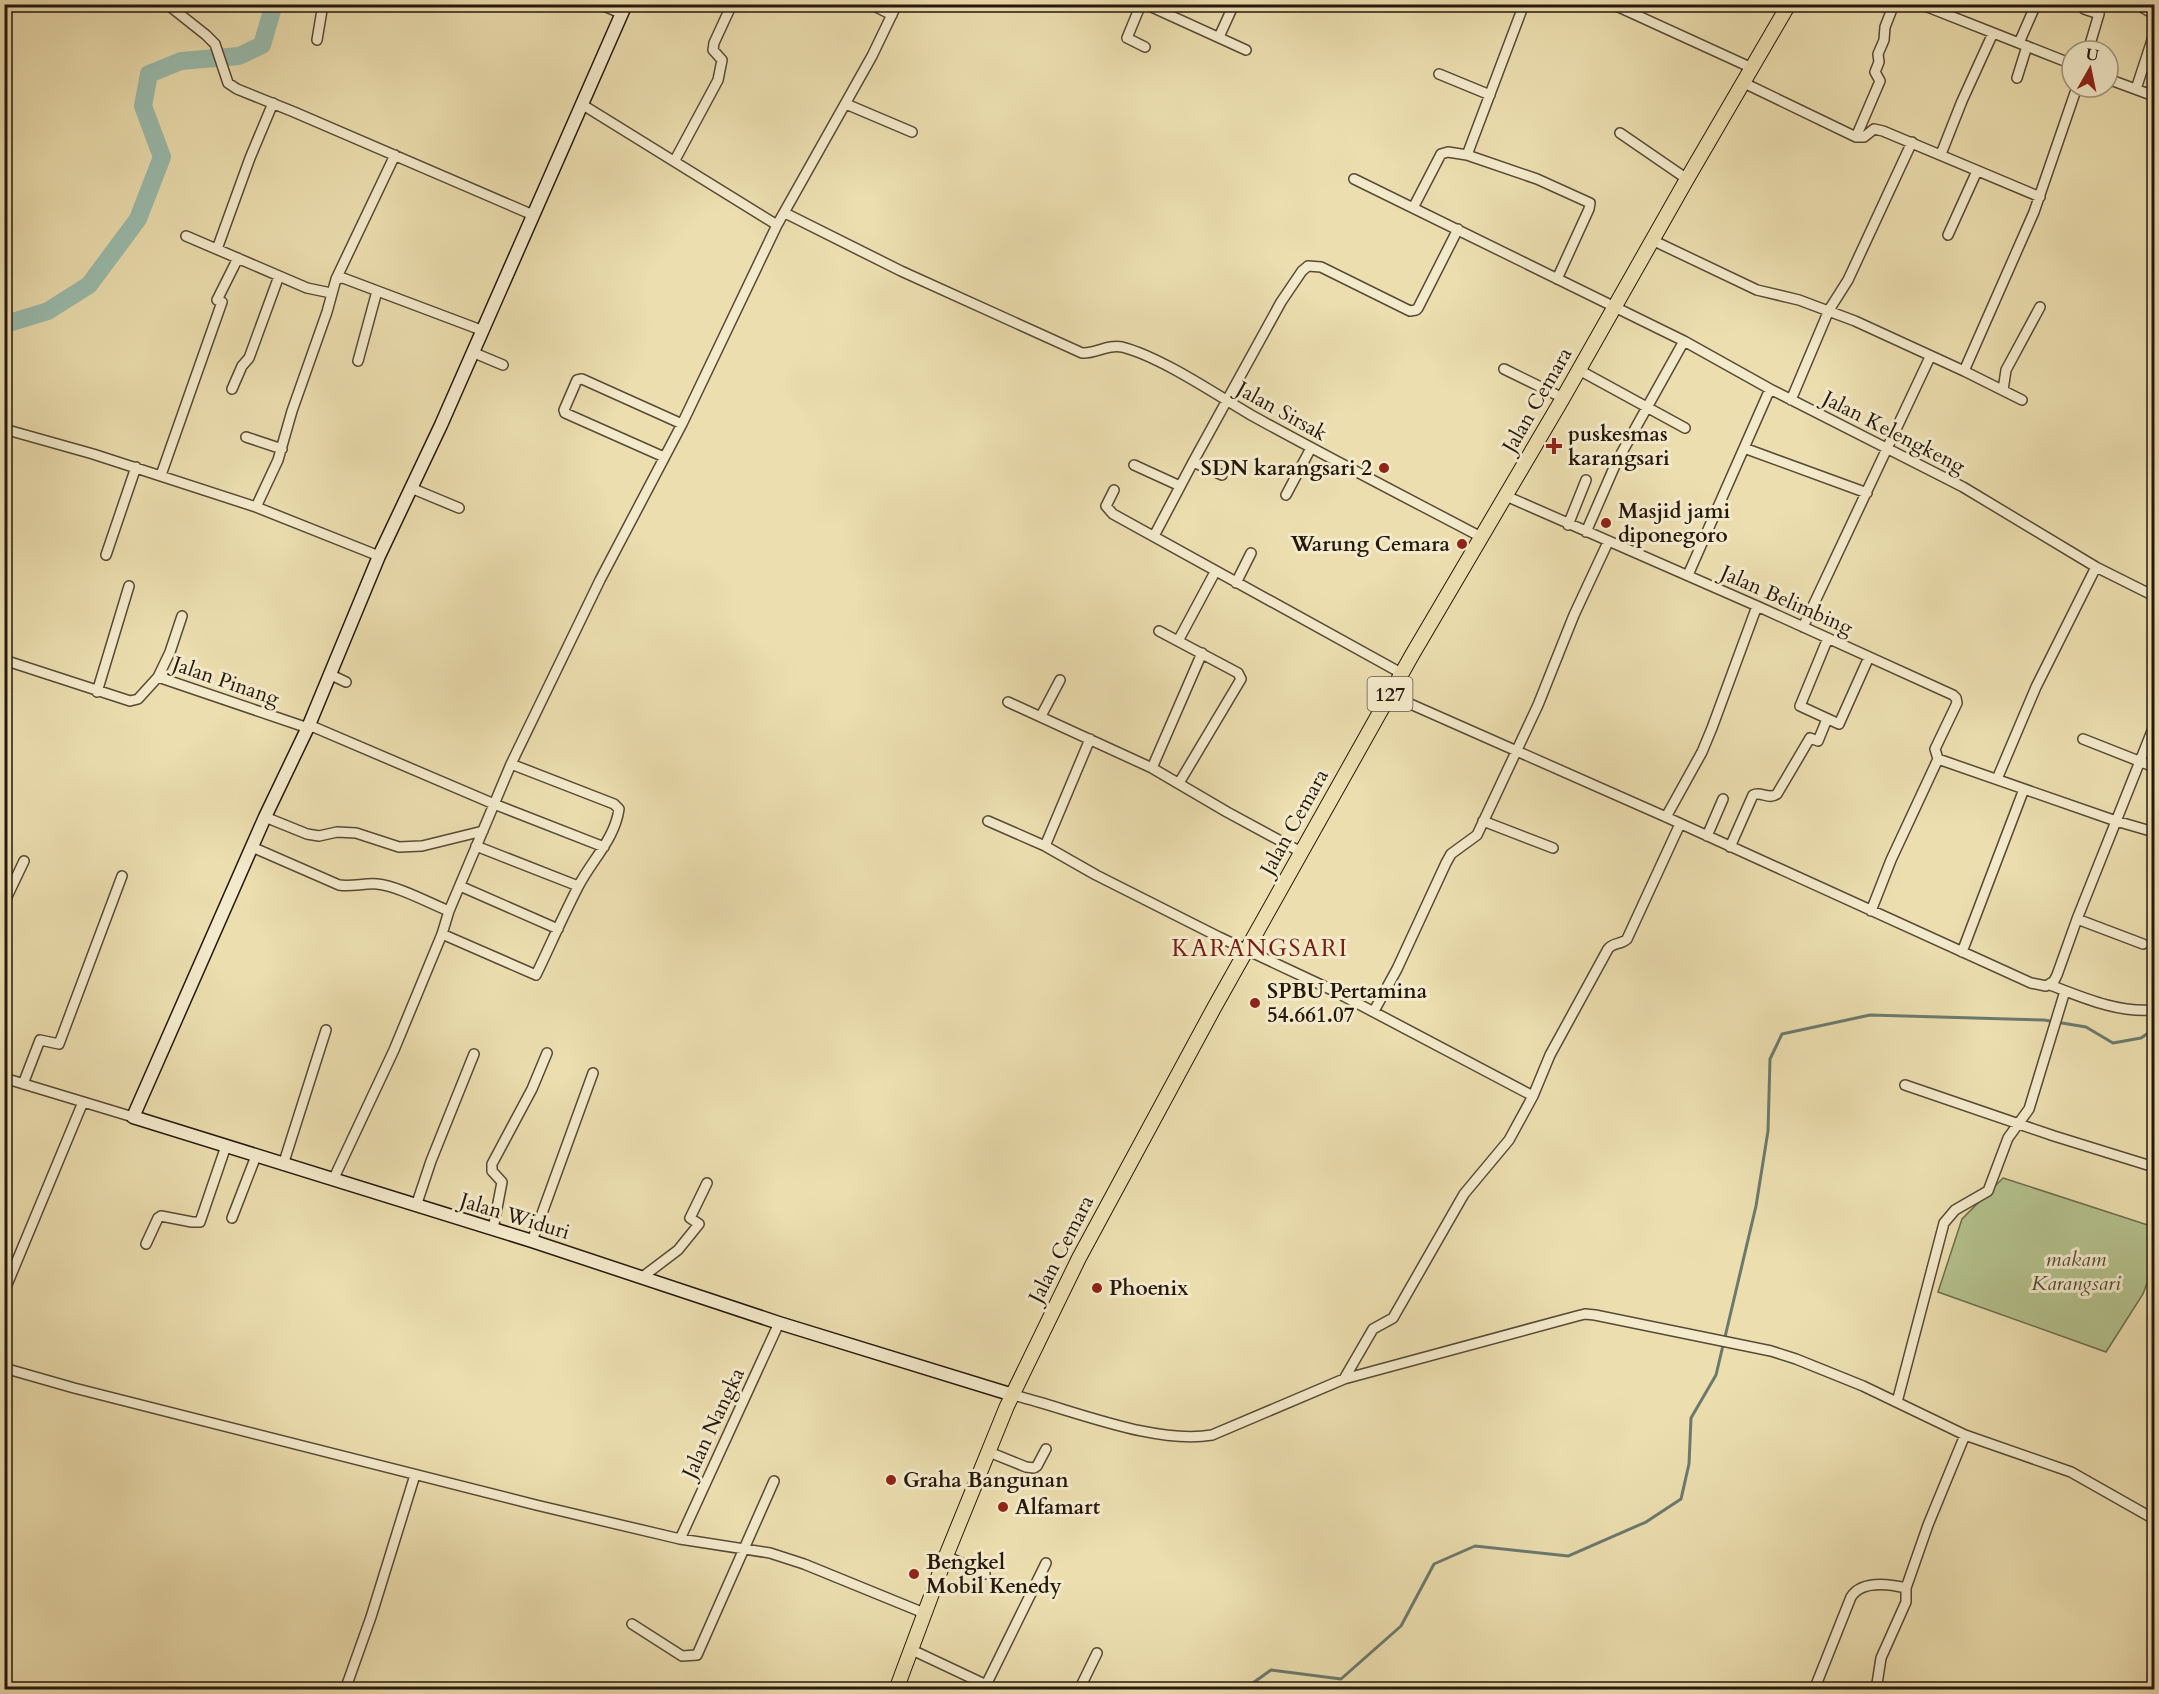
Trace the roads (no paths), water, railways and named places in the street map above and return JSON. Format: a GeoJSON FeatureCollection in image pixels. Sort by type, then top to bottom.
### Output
{"type":"FeatureCollection","features":[{"type":"Feature","properties":{"kind":"main road","name":"Jalan Cemara"},"geometry":{"type":"LineString","coordinates":[[896,1689],[946,1556],[1013,1395],[1079,1258],[1247,949],[1401,674],[1563,398],[1687,178],[1789,4]]}},
{"type":"Feature","properties":{"kind":"main road"},"geometry":{"type":"LineString","coordinates":[[133,1117],[265,817],[308,727],[379,556],[534,215],[624,9]]}},
{"type":"Feature","properties":{"kind":"main road","name":"Jalan Widuri"},"geometry":{"type":"LineString","coordinates":[[133,1117],[532,1241],[779,1323],[1013,1395]]}},
{"type":"Feature","properties":{"kind":"street"},"geometry":{"type":"LineString","coordinates":[[167,4],[215,44],[228,83],[237,89],[534,215]]}},
{"type":"Feature","properties":{"kind":"street"},"geometry":{"type":"LineString","coordinates":[[317,40],[323,4]]}},
{"type":"Feature","properties":{"kind":"street"},"geometry":{"type":"LineString","coordinates":[[600,4],[624,9]]}},
{"type":"Feature","properties":{"kind":"street"},"geometry":{"type":"LineString","coordinates":[[675,160],[718,80],[722,60],[713,50],[714,43],[732,4]]}},
{"type":"Feature","properties":{"kind":"street"},"geometry":{"type":"LineString","coordinates":[[870,4],[892,15]]}},
{"type":"Feature","properties":{"kind":"street"},"geometry":{"type":"LineString","coordinates":[[333,1180],[394,1050],[494,804],[600,580],[682,424],[777,225],[846,104],[897,4]]}},
{"type":"Feature","properties":{"kind":"street"},"geometry":{"type":"LineString","coordinates":[[1145,47],[1128,39],[1127,36],[1143,4],[1246,50]]}},
{"type":"Feature","properties":{"kind":"street"},"geometry":{"type":"LineString","coordinates":[[1219,37],[1234,4]]}},
{"type":"Feature","properties":{"kind":"street"},"geometry":{"type":"LineString","coordinates":[[1467,156],[1524,4]]}},
{"type":"Feature","properties":{"kind":"street"},"geometry":{"type":"LineString","coordinates":[[1612,4],[1752,68]]}},
{"type":"Feature","properties":{"kind":"street"},"geometry":{"type":"LineString","coordinates":[[1856,137],[1880,81],[1875,72],[1879,62],[1878,54],[1894,4]]}},
{"type":"Feature","properties":{"kind":"street"},"geometry":{"type":"LineString","coordinates":[[1920,4],[2060,59]]}},
{"type":"Feature","properties":{"kind":"street"},"geometry":{"type":"LineString","coordinates":[[1949,16],[1954,4]]}},
{"type":"Feature","properties":{"kind":"street"},"geometry":{"type":"LineString","coordinates":[[2017,78],[2023,45],[2036,4]]}},
{"type":"Feature","properties":{"kind":"street"},"geometry":{"type":"LineString","coordinates":[[2136,4],[2154,14]]}},
{"type":"Feature","properties":{"kind":"street"},"geometry":{"type":"LineString","coordinates":[[2084,9],[2099,14],[2092,39]]}},
{"type":"Feature","properties":{"kind":"street"},"geometry":{"type":"LineString","coordinates":[[1941,154],[1993,33]]}},
{"type":"Feature","properties":{"kind":"street"},"geometry":{"type":"LineString","coordinates":[[2136,89],[2154,34]]}},
{"type":"Feature","properties":{"kind":"street"},"geometry":{"type":"LineString","coordinates":[[1439,74],[1490,95]]}},
{"type":"Feature","properties":{"kind":"street"},"geometry":{"type":"LineString","coordinates":[[1744,83],[1856,137],[1864,137],[1871,130],[1876,129],[1941,154],[2040,197]]}},
{"type":"Feature","properties":{"kind":"street"},"geometry":{"type":"LineString","coordinates":[[2120,83],[2154,96]]}},
{"type":"Feature","properties":{"kind":"street"},"geometry":{"type":"LineString","coordinates":[[1964,371],[2040,197],[2073,99]]}},
{"type":"Feature","properties":{"kind":"street"},"geometry":{"type":"LineString","coordinates":[[217,249],[273,103]]}},
{"type":"Feature","properties":{"kind":"street"},"geometry":{"type":"LineString","coordinates":[[846,104],[912,132]]}},
{"type":"Feature","properties":{"kind":"street"},"geometry":{"type":"LineString","coordinates":[[583,105],[777,225]]}},
{"type":"Feature","properties":{"kind":"street"},"geometry":{"type":"LineString","coordinates":[[1620,134],[1687,178]]}},
{"type":"Feature","properties":{"kind":"street"},"geometry":{"type":"LineString","coordinates":[[1791,400],[1829,310],[1848,280],[1912,142]]}},
{"type":"Feature","properties":{"kind":"street"},"geometry":{"type":"LineString","coordinates":[[1413,208],[1444,152],[1467,156],[1537,179],[1588,200],[1589,209],[1557,279]]}},
{"type":"Feature","properties":{"kind":"street"},"geometry":{"type":"LineString","coordinates":[[256,507],[282,449],[292,411],[327,312],[336,279],[395,155]]}},
{"type":"Feature","properties":{"kind":"street"},"geometry":{"type":"LineString","coordinates":[[1948,235],[1977,171]]}},
{"type":"Feature","properties":{"kind":"street","name":"Jalan Kelengkeng"},"geometry":{"type":"LineString","coordinates":[[1354,179],[1684,341],[1791,400],[1963,487],[2096,567],[2154,596]]}},
{"type":"Feature","properties":{"kind":"street","name":"Jalan Sirsak"},"geometry":{"type":"LineString","coordinates":[[785,213],[901,271],[1082,353],[1088,354],[1109,346],[1119,346],[1137,352],[1311,448],[1482,537]]}},
{"type":"Feature","properties":{"kind":"street"},"geometry":{"type":"LineString","coordinates":[[1154,536],[1226,400],[1281,302],[1302,271],[1308,266],[1321,267],[1410,311],[1416,310],[1458,229]]}},
{"type":"Feature","properties":{"kind":"street"},"geometry":{"type":"LineString","coordinates":[[186,236],[307,288],[331,293]]}},
{"type":"Feature","properties":{"kind":"street"},"geometry":{"type":"LineString","coordinates":[[1652,240],[1757,290],[1829,310],[2022,400]]}},
{"type":"Feature","properties":{"kind":"street"},"geometry":{"type":"LineString","coordinates":[[161,475],[222,302],[217,300],[238,258]]}},
{"type":"Feature","properties":{"kind":"street"},"geometry":{"type":"LineString","coordinates":[[232,389],[242,366],[249,358],[279,276]]}},
{"type":"Feature","properties":{"kind":"street"},"geometry":{"type":"LineString","coordinates":[[336,279],[343,278],[481,330]]}},
{"type":"Feature","properties":{"kind":"street"},"geometry":{"type":"LineString","coordinates":[[358,361],[377,291]]}},
{"type":"Feature","properties":{"kind":"street"},"geometry":{"type":"LineString","coordinates":[[2003,390],[2006,370],[2040,307]]}},
{"type":"Feature","properties":{"kind":"street"},"geometry":{"type":"LineString","coordinates":[[1586,532],[1616,464],[1684,341]]}},
{"type":"Feature","properties":{"kind":"street"},"geometry":{"type":"LineString","coordinates":[[472,352],[503,365]]}},
{"type":"Feature","properties":{"kind":"street"},"geometry":{"type":"LineString","coordinates":[[1803,627],[1930,357]]}},
{"type":"Feature","properties":{"kind":"street"},"geometry":{"type":"LineString","coordinates":[[1504,369],[1563,398]]}},
{"type":"Feature","properties":{"kind":"street"},"geometry":{"type":"LineString","coordinates":[[1579,370],[1685,428]]}},
{"type":"Feature","properties":{"kind":"street"},"geometry":{"type":"LineString","coordinates":[[664,457],[565,413],[564,410],[577,380],[582,379],[682,424]]}},
{"type":"Feature","properties":{"kind":"street"},"geometry":{"type":"LineString","coordinates":[[1688,575],[1770,389]]}},
{"type":"Feature","properties":{"kind":"street"},"geometry":{"type":"LineString","coordinates":[[4,429],[136,467],[256,507],[379,556]]}},
{"type":"Feature","properties":{"kind":"street"},"geometry":{"type":"LineString","coordinates":[[246,437],[282,449]]}},
{"type":"Feature","properties":{"kind":"street"},"geometry":{"type":"LineString","coordinates":[[1286,495],[1311,448]]}},
{"type":"Feature","properties":{"kind":"street"},"geometry":{"type":"LineString","coordinates":[[1744,448],[1867,493]]}},
{"type":"Feature","properties":{"kind":"street"},"geometry":{"type":"LineString","coordinates":[[1193,462],[1222,475]]}},
{"type":"Feature","properties":{"kind":"street"},"geometry":{"type":"LineString","coordinates":[[1134,465],[1180,486]]}},
{"type":"Feature","properties":{"kind":"street"},"geometry":{"type":"LineString","coordinates":[[106,555],[136,467]]}},
{"type":"Feature","properties":{"kind":"street"},"geometry":{"type":"LineString","coordinates":[[1568,525],[1586,480]]}},
{"type":"Feature","properties":{"kind":"street"},"geometry":{"type":"LineString","coordinates":[[411,488],[459,508]]}},
{"type":"Feature","properties":{"kind":"street"},"geometry":{"type":"LineString","coordinates":[[1114,490],[1106,506],[1107,510],[1401,674]]}},
{"type":"Feature","properties":{"kind":"street","name":"Jalan Belimbing"},"geometry":{"type":"LineString","coordinates":[[1506,496],[1568,525],[1688,575],[1956,698],[1957,703],[1935,749],[1938,759]]}},
{"type":"Feature","properties":{"kind":"street"},"geometry":{"type":"LineString","coordinates":[[1374,1011],[1397,969],[1451,854],[1475,838],[1538,705],[1574,615],[1608,542]]}},
{"type":"Feature","properties":{"kind":"street"},"geometry":{"type":"LineString","coordinates":[[1236,583],[1251,553]]}},
{"type":"Feature","properties":{"kind":"street"},"geometry":{"type":"LineString","coordinates":[[1996,779],[2036,687],[2096,567]]}},
{"type":"Feature","properties":{"kind":"street"},"geometry":{"type":"LineString","coordinates":[[1178,641],[1215,572]]}},
{"type":"Feature","properties":{"kind":"street"},"geometry":{"type":"LineString","coordinates":[[97,692],[129,586]]}},
{"type":"Feature","properties":{"kind":"street"},"geometry":{"type":"LineString","coordinates":[[1666,817],[1709,736],[1757,606]]}},
{"type":"Feature","properties":{"kind":"street"},"geometry":{"type":"LineString","coordinates":[[158,677],[170,652],[182,616]]}},
{"type":"Feature","properties":{"kind":"street"},"geometry":{"type":"LineString","coordinates":[[1159,631],[1238,674],[1241,682],[1179,783]]}},
{"type":"Feature","properties":{"kind":"street"},"geometry":{"type":"LineString","coordinates":[[1828,638],[1800,706],[1827,719],[1839,724],[1869,657]]}},
{"type":"Feature","properties":{"kind":"street"},"geometry":{"type":"LineString","coordinates":[[1152,768],[1202,653]]}},
{"type":"Feature","properties":{"kind":"street","name":"Jalan Pinang"},"geometry":{"type":"LineString","coordinates":[[4,660],[97,692],[134,701],[142,696],[158,677],[308,727],[604,848]]}},
{"type":"Feature","properties":{"kind":"street"},"geometry":{"type":"LineString","coordinates":[[329,674],[346,682]]}},
{"type":"Feature","properties":{"kind":"street"},"geometry":{"type":"LineString","coordinates":[[1041,716],[1060,680]]}},
{"type":"Feature","properties":{"kind":"street"},"geometry":{"type":"LineString","coordinates":[[1390,695],[1666,817],[2031,983],[2050,985],[2119,1008],[2154,1010]]}},
{"type":"Feature","properties":{"kind":"street"},"geometry":{"type":"LineString","coordinates":[[1008,702],[1152,768],[1301,852]]}},
{"type":"Feature","properties":{"kind":"street"},"geometry":{"type":"LineString","coordinates":[[1732,848],[1753,795],[1757,793],[1770,797],[1777,794],[1810,738],[1818,741],[1827,719]]}},
{"type":"Feature","properties":{"kind":"street"},"geometry":{"type":"LineString","coordinates":[[2050,985],[2061,964],[2154,726]]}},
{"type":"Feature","properties":{"kind":"street"},"geometry":{"type":"LineString","coordinates":[[1045,846],[1090,739]]}},
{"type":"Feature","properties":{"kind":"street"},"geometry":{"type":"LineString","coordinates":[[2083,739],[2154,766]]}},
{"type":"Feature","properties":{"kind":"street"},"geometry":{"type":"LineString","coordinates":[[1871,911],[1891,860],[1938,759],[2154,832]]}},
{"type":"Feature","properties":{"kind":"street"},"geometry":{"type":"LineString","coordinates":[[442,934],[536,975],[578,886],[594,859],[604,848],[618,817],[618,807],[512,764]]}},
{"type":"Feature","properties":{"kind":"street"},"geometry":{"type":"LineString","coordinates":[[1962,952],[2024,789]]}},
{"type":"Feature","properties":{"kind":"street"},"geometry":{"type":"LineString","coordinates":[[1707,836],[1723,799]]}},
{"type":"Feature","properties":{"kind":"street"},"geometry":{"type":"LineString","coordinates":[[265,817],[307,834],[319,836],[337,832],[356,833],[399,847],[422,846],[483,831]]}},
{"type":"Feature","properties":{"kind":"street"},"geometry":{"type":"LineString","coordinates":[[988,821],[1045,846],[1106,880],[1374,1011],[1454,1056],[1533,1096]]}},
{"type":"Feature","properties":{"kind":"street"},"geometry":{"type":"LineString","coordinates":[[1483,821],[1553,848]]}},
{"type":"Feature","properties":{"kind":"street"},"geometry":{"type":"LineString","coordinates":[[1344,1379],[1373,1329],[1393,1318],[1464,1194],[1509,1140],[1533,1096],[1550,1055],[1608,949],[1613,944],[1623,943],[1627,939],[1680,824]]}},
{"type":"Feature","properties":{"kind":"street"},"geometry":{"type":"LineString","coordinates":[[476,846],[578,886]]}},
{"type":"Feature","properties":{"kind":"street"},"geometry":{"type":"LineString","coordinates":[[252,847],[339,885],[386,886],[449,911]]}},
{"type":"Feature","properties":{"kind":"street"},"geometry":{"type":"LineString","coordinates":[[4,903],[24,861]]}},
{"type":"Feature","properties":{"kind":"street"},"geometry":{"type":"LineString","coordinates":[[23,1084],[40,1040],[59,1044],[122,876]]}},
{"type":"Feature","properties":{"kind":"street"},"geometry":{"type":"LineString","coordinates":[[460,886],[558,928]]}},
{"type":"Feature","properties":{"kind":"street"},"geometry":{"type":"LineString","coordinates":[[2077,919],[2143,944]]}},
{"type":"Feature","properties":{"kind":"street"},"geometry":{"type":"LineString","coordinates":[[1897,1402],[1944,1223],[1955,1210],[1988,1191],[2008,1138],[2029,1109],[2065,991]]}},
{"type":"Feature","properties":{"kind":"street"},"geometry":{"type":"LineString","coordinates":[[283,1165],[326,1030]]}},
{"type":"Feature","properties":{"kind":"street"},"geometry":{"type":"LineString","coordinates":[[493,1229],[502,1182],[492,1171],[492,1164],[532,1089],[547,1053]]}},
{"type":"Feature","properties":{"kind":"street"},"geometry":{"type":"LineString","coordinates":[[416,1206],[431,1161],[474,1054]]}},
{"type":"Feature","properties":{"kind":"street"},"geometry":{"type":"LineString","coordinates":[[532,1241],[593,1073]]}},
{"type":"Feature","properties":{"kind":"street","name":"Jalan Widuri"},"geometry":{"type":"LineString","coordinates":[[4,1078],[133,1117]]}},
{"type":"Feature","properties":{"kind":"street"},"geometry":{"type":"LineString","coordinates":[[1905,1085],[2154,1167]]}},
{"type":"Feature","properties":{"kind":"street"},"geometry":{"type":"LineString","coordinates":[[4,1292],[83,1102]]}},
{"type":"Feature","properties":{"kind":"street"},"geometry":{"type":"LineString","coordinates":[[146,1244],[161,1216],[166,1215],[197,1223],[201,1220],[226,1146]]}},
{"type":"Feature","properties":{"kind":"street"},"geometry":{"type":"LineString","coordinates":[[232,1218],[256,1156]]}},
{"type":"Feature","properties":{"kind":"street"},"geometry":{"type":"LineString","coordinates":[[641,1278],[685,1244],[699,1224],[690,1218],[707,1183]]}},
{"type":"Feature","properties":{"kind":"street"},"geometry":{"type":"LineString","coordinates":[[1013,1395],[1127,1427],[1195,1438],[1212,1435],[1344,1379],[1585,1314],[1738,1344],[1796,1359],[1897,1402],[1965,1435],[2071,1472],[2154,1519]]}},
{"type":"Feature","properties":{"kind":"street","name":"Jalan Nangka"},"geometry":{"type":"LineString","coordinates":[[680,1539],[779,1323]]}},
{"type":"Feature","properties":{"kind":"street"},"geometry":{"type":"LineString","coordinates":[[4,1368],[415,1475],[680,1539],[770,1553],[804,1564],[924,1613]]}},
{"type":"Feature","properties":{"kind":"street"},"geometry":{"type":"LineString","coordinates":[[1876,1689],[1881,1658],[1906,1602],[1906,1589],[1928,1525],[1965,1435]]}},
{"type":"Feature","properties":{"kind":"street"},"geometry":{"type":"LineString","coordinates":[[989,1452],[1034,1468],[1046,1449]]}},
{"type":"Feature","properties":{"kind":"street"},"geometry":{"type":"LineString","coordinates":[[345,1689],[371,1617],[415,1475]]}},
{"type":"Feature","properties":{"kind":"street"},"geometry":{"type":"LineString","coordinates":[[632,1624],[682,1656],[697,1655],[774,1482]]}},
{"type":"Feature","properties":{"kind":"street"},"geometry":{"type":"LineString","coordinates":[[946,1556],[985,1574]]}},
{"type":"Feature","properties":{"kind":"street"},"geometry":{"type":"LineString","coordinates":[[986,1685],[1046,1563]]}},
{"type":"Feature","properties":{"kind":"street"},"geometry":{"type":"LineString","coordinates":[[1814,1689],[1854,1591],[1885,1584],[1906,1589]]}},
{"type":"Feature","properties":{"kind":"street"},"geometry":{"type":"LineString","coordinates":[[910,1649],[997,1689]]}},
{"type":"Feature","properties":{"kind":"street"},"geometry":{"type":"LineString","coordinates":[[1079,1689],[1097,1653]]}},
{"type":"Feature","properties":{"kind":"waterway"},"geometry":{"type":"LineString","coordinates":[[4,320],[9,323],[48,311],[89,285],[138,219],[162,157],[143,106],[149,74],[181,61],[239,56],[262,45],[274,4]]}},
{"type":"Feature","properties":{"kind":"waterway"},"geometry":{"type":"LineString","coordinates":[[1243,1690],[1271,1670],[1341,1679],[1401,1626],[1434,1564],[1475,1546],[1568,1556],[1646,1522],[1681,1499],[1689,1464],[1691,1418],[1716,1375],[1756,1206],[1768,1131],[1770,1059],[1782,1034],[1870,1015],[2044,1020],[2086,1027],[2113,1043],[2141,1038],[2154,1029]]}},
{"type":"Feature","properties":{"kind":"place","name":"puskesmas karangsari"},"geometry":{"type":"Point","coordinates":[1554,446]}},
{"type":"Feature","properties":{"kind":"place","name":"SDN karangsari 2"},"geometry":{"type":"Point","coordinates":[1384,468]}},
{"type":"Feature","properties":{"kind":"place","name":"Masjid jami diponegoro"},"geometry":{"type":"Point","coordinates":[1606,523]}},
{"type":"Feature","properties":{"kind":"place","name":"Warung Cemara"},"geometry":{"type":"Point","coordinates":[1462,544]}},
{"type":"Feature","properties":{"kind":"place","name":"SPBU Pertamina 54.661.07"},"geometry":{"type":"Point","coordinates":[1255,1003]}},
{"type":"Feature","properties":{"kind":"place","name":"Phoenix"},"geometry":{"type":"Point","coordinates":[1097,1288]}},
{"type":"Feature","properties":{"kind":"place","name":"Graha Bangunan"},"geometry":{"type":"Point","coordinates":[891,1480]}},
{"type":"Feature","properties":{"kind":"place","name":"Alfamart"},"geometry":{"type":"Point","coordinates":[1003,1507]}},
{"type":"Feature","properties":{"kind":"place","name":"Bengkel Mobil Kenedy"},"geometry":{"type":"Point","coordinates":[914,1574]}},
{"type":"Feature","properties":{"kind":"district","name":"KARANGSARI"},"geometry":{"type":"Point","coordinates":[1260,948]}},
{"type":"Feature","properties":{"kind":"park label","name":"makam Karangsari"},"geometry":{"type":"Point","coordinates":[2076,1271]}}]}
